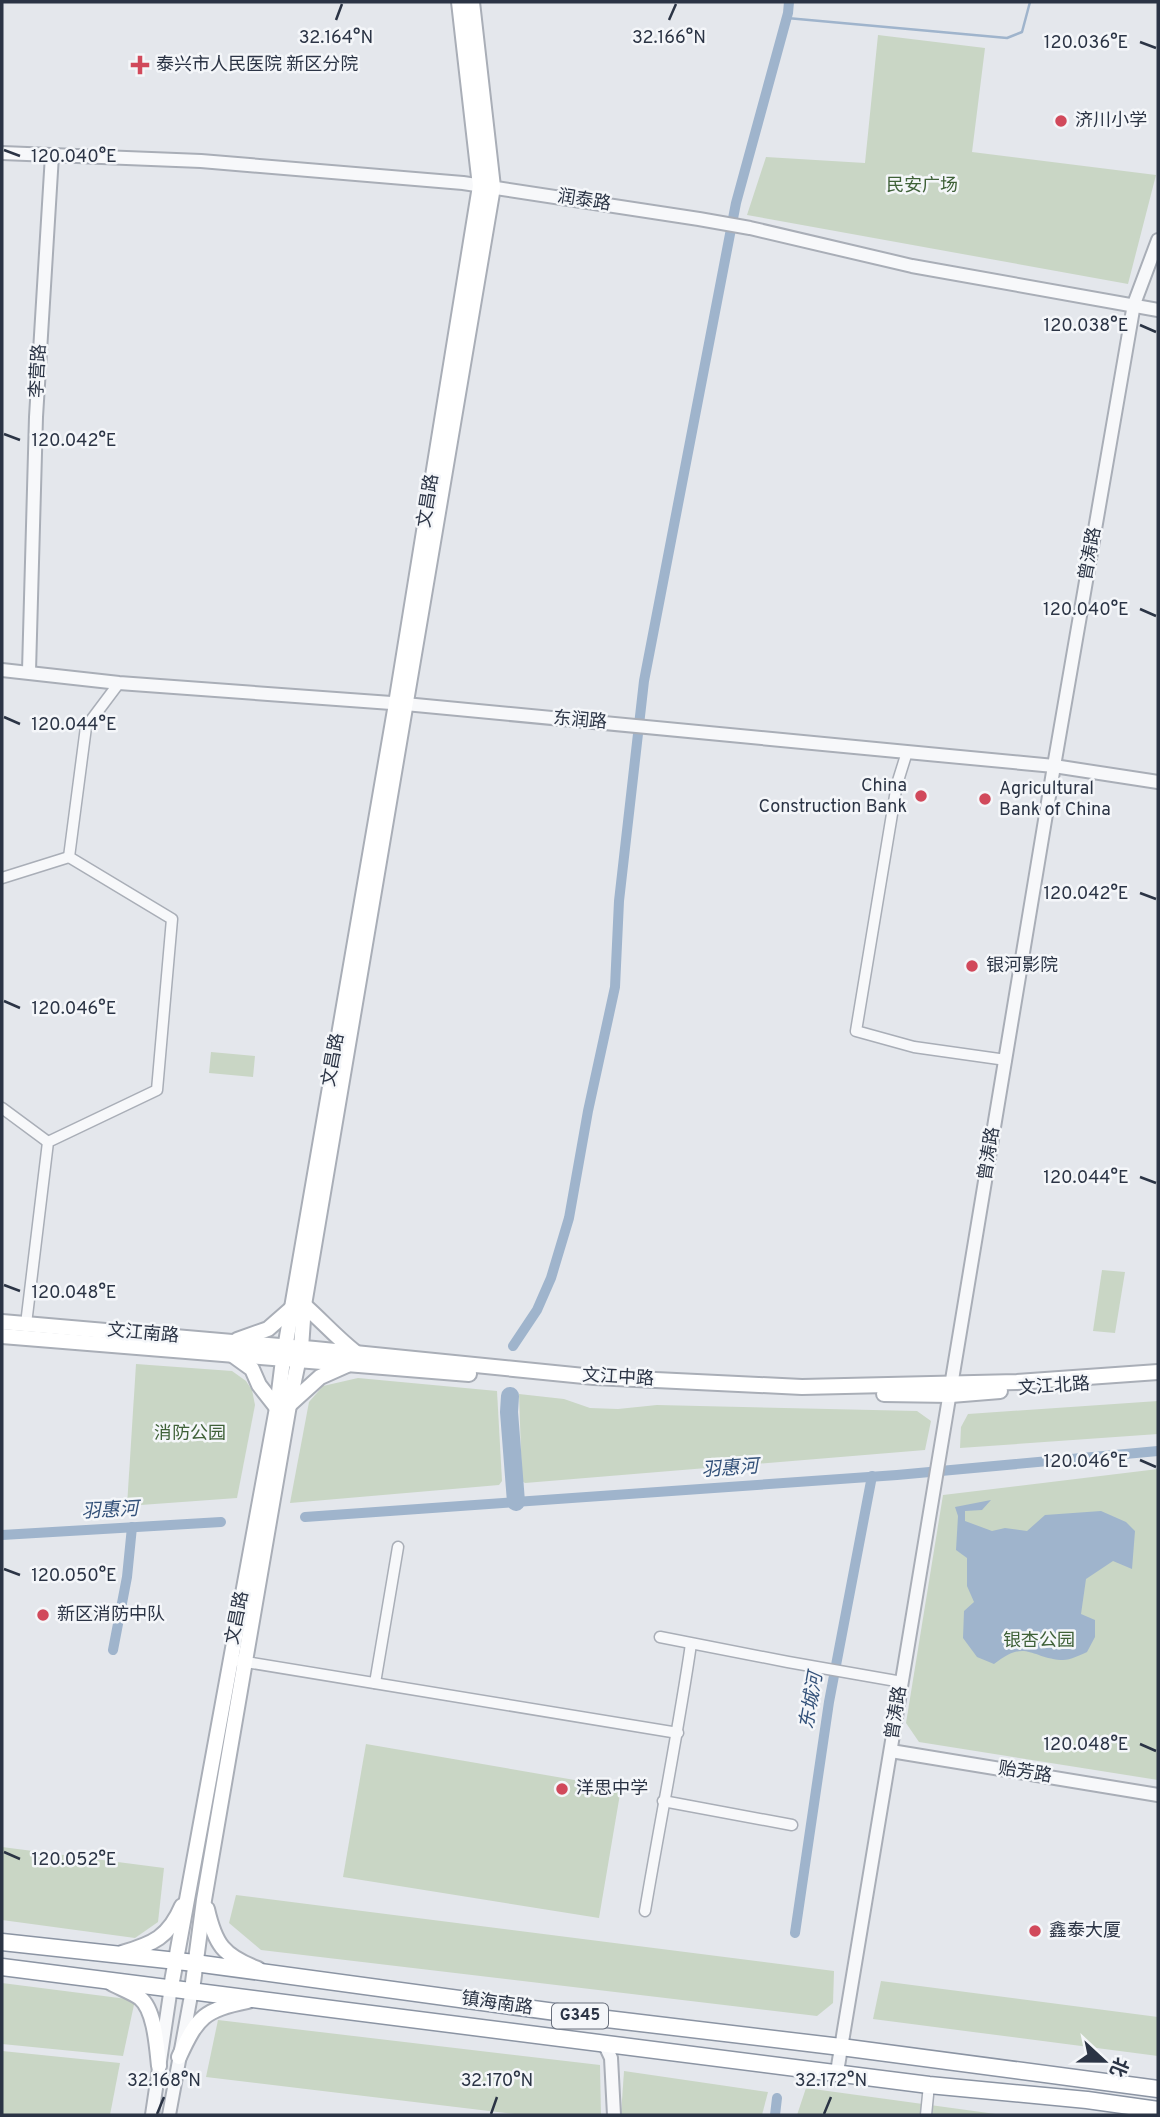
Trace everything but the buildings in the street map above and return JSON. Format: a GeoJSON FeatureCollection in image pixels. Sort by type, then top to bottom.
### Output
{"type":"FeatureCollection","features":[{"type":"Feature","properties":{"kind":"highway","name":"镇海南路"},"geometry":{"type":"LineString","coordinates":[[2,1942],[195,1963],[1158,2089]]}},
{"type":"Feature","properties":{"kind":"highway","name":"镇海南路"},"geometry":{"type":"LineString","coordinates":[[2,1967],[111,1983],[171,1987],[929,2085],[1087,2100],[1158,2110]]}},
{"type":"Feature","properties":{"kind":"main road","name":"文昌路"},"geometry":{"type":"LineString","coordinates":[[459,2],[486,186]]}},
{"type":"Feature","properties":{"kind":"main road","name":"文昌路"},"geometry":{"type":"LineString","coordinates":[[283,1407],[284,1353],[298,1306],[486,186],[472,2]]}},
{"type":"Feature","properties":{"kind":"main road","name":"文昌路"},"geometry":{"type":"LineString","coordinates":[[171,1987],[237,1660],[283,1407],[300,1354],[298,1306]]}},
{"type":"Feature","properties":{"kind":"main road"},"geometry":{"type":"LineString","coordinates":[[298,1306],[325,1323],[353,1358],[320,1377],[283,1407],[259,1385],[252,1369],[231,1349],[268,1329],[298,1306]]}},
{"type":"Feature","properties":{"kind":"main road","name":"文江南路"},"geometry":{"type":"LineString","coordinates":[[2,1322],[231,1349]]}},
{"type":"Feature","properties":{"kind":"main road","name":"文江南路"},"geometry":{"type":"LineString","coordinates":[[2,1336],[284,1353]]}},
{"type":"Feature","properties":{"kind":"main road","name":"文江中路"},"geometry":{"type":"LineString","coordinates":[[284,1353],[608,1378],[802,1387],[952,1389]]}},
{"type":"Feature","properties":{"kind":"main road"},"geometry":{"type":"LineString","coordinates":[[952,1389],[1158,1372]]}},
{"type":"Feature","properties":{"kind":"main road","name":"文江北路"},"geometry":{"type":"LineString","coordinates":[[952,1389],[1158,1380]]}},
{"type":"Feature","properties":{"kind":"main road","name":"文昌路"},"geometry":{"type":"LineString","coordinates":[[192,1990],[237,1660]]}},
{"type":"Feature","properties":{"kind":"main road"},"geometry":{"type":"LineString","coordinates":[[114,1955],[148,1945],[163,1936],[176,1919],[192,1882]]}},
{"type":"Feature","properties":{"kind":"main road"},"geometry":{"type":"LineString","coordinates":[[204,1900],[221,1949],[246,1965],[272,1974]]}},
{"type":"Feature","properties":{"kind":"main road"},"geometry":{"type":"LineString","coordinates":[[111,1983],[138,1997],[147,2005],[156,2037],[159,2066]]}},
{"type":"Feature","properties":{"kind":"main road"},"geometry":{"type":"LineString","coordinates":[[179,2057],[188,2036],[206,2014],[221,2007],[257,1998]]}},
{"type":"Feature","properties":{"kind":"street","name":"润泰路"},"geometry":{"type":"LineString","coordinates":[[2,153],[201,161],[486,186],[699,219],[912,266],[1158,310]]}},
{"type":"Feature","properties":{"kind":"street","name":"李营路"},"geometry":{"type":"LineString","coordinates":[[29,671],[36,417],[52,155]]}},
{"type":"Feature","properties":{"kind":"street","name":"曾涛路"},"geometry":{"type":"LineString","coordinates":[[836,2072],[1134,304],[1158,240]]}},
{"type":"Feature","properties":{"kind":"street","name":"东润路"},"geometry":{"type":"LineString","coordinates":[[2,670],[120,683],[401,704],[1054,766],[1158,782]]}},
{"type":"Feature","properties":{"kind":"street"},"geometry":{"type":"LineString","coordinates":[[69,857],[86,727],[120,683]]}},
{"type":"Feature","properties":{"kind":"street"},"geometry":{"type":"LineString","coordinates":[[907,752],[897,785],[856,1031],[914,1047],[1006,1060]]}},
{"type":"Feature","properties":{"kind":"street"},"geometry":{"type":"LineString","coordinates":[[2,878],[69,857],[172,919],[157,1090],[48,1142]]}},
{"type":"Feature","properties":{"kind":"street"},"geometry":{"type":"LineString","coordinates":[[2,1108],[48,1142]]}},
{"type":"Feature","properties":{"kind":"street"},"geometry":{"type":"LineString","coordinates":[[26,1324],[48,1142]]}},
{"type":"Feature","properties":{"kind":"street"},"geometry":{"type":"LineString","coordinates":[[375,1683],[398,1547]]}},
{"type":"Feature","properties":{"kind":"street"},"geometry":{"type":"LineString","coordinates":[[660,1637],[902,1682]]}},
{"type":"Feature","properties":{"kind":"street"},"geometry":{"type":"LineString","coordinates":[[645,1911],[663,1801],[678,1733],[691,1644]]}},
{"type":"Feature","properties":{"kind":"street"},"geometry":{"type":"LineString","coordinates":[[237,1660],[678,1733]]}},
{"type":"Feature","properties":{"kind":"street","name":"贻芳路"},"geometry":{"type":"LineString","coordinates":[[891,1751],[1158,1795]]}},
{"type":"Feature","properties":{"kind":"street"},"geometry":{"type":"LineString","coordinates":[[663,1801],[792,1825]]}},
{"type":"Feature","properties":{"kind":"street","name":"文昌路"},"geometry":{"type":"LineString","coordinates":[[152,2115],[171,1987]]}},
{"type":"Feature","properties":{"kind":"street","name":"文昌路"},"geometry":{"type":"LineString","coordinates":[[169,2115],[192,1990]]}},
{"type":"Feature","properties":{"kind":"street"},"geometry":{"type":"LineString","coordinates":[[604,2043],[611,2058],[614,2115]]}},
{"type":"Feature","properties":{"kind":"street"},"geometry":{"type":"LineString","coordinates":[[926,2115],[929,2085]]}},
{"type":"Feature","properties":{"kind":"green space","name":"民安广场"},"geometry":{"type":"Polygon","coordinates":[[[878,35],[985,48],[972,152],[1156,175],[1128,284],[747,215],[766,157],[865,163],[878,35]]]}},
{"type":"Feature","properties":{"kind":"green space"},"geometry":{"type":"Polygon","coordinates":[[[211,1052],[255,1056],[253,1077],[209,1073],[211,1052]]]}},
{"type":"Feature","properties":{"kind":"green space"},"geometry":{"type":"Polygon","coordinates":[[[1102,1270],[1125,1272],[1115,1333],[1093,1331],[1102,1270]]]}},
{"type":"Feature","properties":{"kind":"green space","name":"消防公园"},"geometry":{"type":"Polygon","coordinates":[[[136,1364],[232,1371],[246,1381],[252,1390],[255,1405],[237,1498],[127,1506],[136,1364]]]}},
{"type":"Feature","properties":{"kind":"green space"},"geometry":{"type":"Polygon","coordinates":[[[358,1378],[497,1391],[502,1481],[499,1485],[290,1503],[309,1402],[323,1386],[358,1378]]]}},
{"type":"Feature","properties":{"kind":"green space"},"geometry":{"type":"Polygon","coordinates":[[[519,1394],[564,1399],[590,1408],[618,1409],[657,1405],[917,1411],[931,1421],[925,1450],[525,1483],[522,1481],[519,1394]]]}},
{"type":"Feature","properties":{"kind":"green space"},"geometry":{"type":"Polygon","coordinates":[[[1158,1401],[1158,1434],[960,1448],[961,1427],[968,1414],[1158,1401]]]}},
{"type":"Feature","properties":{"kind":"green space","name":"银杏公园"},"geometry":{"type":"Polygon","coordinates":[[[1158,1469],[1158,1780],[919,1742],[906,1723],[943,1495],[1158,1469]]]}},
{"type":"Feature","properties":{"kind":"green space"},"geometry":{"type":"Polygon","coordinates":[[[366,1744],[621,1788],[599,1918],[343,1877],[366,1744]]]}},
{"type":"Feature","properties":{"kind":"green space"},"geometry":{"type":"Polygon","coordinates":[[[2,1847],[164,1868],[158,1922],[135,1938],[2,1920],[2,1847]]]}},
{"type":"Feature","properties":{"kind":"green space"},"geometry":{"type":"Polygon","coordinates":[[[236,1895],[834,1971],[833,2003],[817,2016],[261,1950],[229,1923],[236,1895]]]}},
{"type":"Feature","properties":{"kind":"green space"},"geometry":{"type":"Polygon","coordinates":[[[881,1981],[1158,2017],[1158,2056],[873,2019],[881,1981]]]}},
{"type":"Feature","properties":{"kind":"green space"},"geometry":{"type":"Polygon","coordinates":[[[2,1983],[135,2000],[123,2056],[2,2044],[2,1983]]]}},
{"type":"Feature","properties":{"kind":"green space"},"geometry":{"type":"Polygon","coordinates":[[[218,2020],[600,2065],[601,2115],[523,2115],[206,2077],[218,2020]]]}},
{"type":"Feature","properties":{"kind":"green space"},"geometry":{"type":"Polygon","coordinates":[[[2,2051],[120,2063],[110,2115],[2,2115],[2,2051]]]}},
{"type":"Feature","properties":{"kind":"green space"},"geometry":{"type":"Polygon","coordinates":[[[624,2071],[768,2092],[762,2115],[621,2115],[624,2071]]]}},
{"type":"Feature","properties":{"kind":"green space"},"geometry":{"type":"Polygon","coordinates":[[[806,2088],[1003,2115],[797,2115],[806,2088]]]}},
{"type":"Feature","properties":{"kind":"water"},"geometry":{"type":"Polygon","coordinates":[[[991,1500],[982,1510],[965,1511],[965,1521],[992,1531],[1005,1528],[1027,1531],[1045,1515],[1101,1511],[1126,1522],[1135,1531],[1132,1569],[1113,1561],[1086,1579],[1081,1614],[1095,1620],[1095,1637],[1087,1652],[1064,1660],[1028,1652],[1013,1652],[994,1664],[977,1657],[963,1638],[964,1611],[974,1602],[967,1586],[967,1558],[956,1550],[958,1516],[955,1507],[991,1500]]]}},
{"type":"Feature","properties":{"kind":"waterway"},"geometry":{"type":"LineString","coordinates":[[513,1346],[537,1310],[551,1278],[569,1218],[588,1111],[615,987],[619,901],[644,681],[736,203],[789,2]]}},
{"type":"Feature","properties":{"kind":"waterway"},"geometry":{"type":"LineString","coordinates":[[787,18],[1007,38],[1022,32],[1030,2]]}},
{"type":"Feature","properties":{"kind":"waterway"},"geometry":{"type":"LineString","coordinates":[[510,1396],[516,1502]]}},
{"type":"Feature","properties":{"kind":"waterway","name":"羽惠河"},"geometry":{"type":"LineString","coordinates":[[305,1517],[897,1475],[1158,1451]]}},
{"type":"Feature","properties":{"kind":"waterway","name":"东城河"},"geometry":{"type":"LineString","coordinates":[[795,1933],[829,1702],[872,1476]]}},
{"type":"Feature","properties":{"kind":"waterway","name":"羽惠河"},"geometry":{"type":"LineString","coordinates":[[2,1535],[221,1522]]}},
{"type":"Feature","properties":{"kind":"waterway"},"geometry":{"type":"LineString","coordinates":[[113,1650],[127,1577],[132,1527]]}},
{"type":"Feature","properties":{"kind":"waterway","name":"东城河"},"geometry":{"type":"LineString","coordinates":[[775,2115],[777,2098]]}},
{"type":"Feature","properties":{"kind":"place","name":"泰兴市人民医院 新区分院"},"geometry":{"type":"Point","coordinates":[140,65]}},
{"type":"Feature","properties":{"kind":"place","name":"济川小学"},"geometry":{"type":"Point","coordinates":[1061,121]}},
{"type":"Feature","properties":{"kind":"place","name":"China Construction Bank"},"geometry":{"type":"Point","coordinates":[921,796]}},
{"type":"Feature","properties":{"kind":"place","name":"Agricultural Bank of China"},"geometry":{"type":"Point","coordinates":[985,799]}},
{"type":"Feature","properties":{"kind":"place","name":"银河影院"},"geometry":{"type":"Point","coordinates":[972,966]}},
{"type":"Feature","properties":{"kind":"place","name":"新区消防中队"},"geometry":{"type":"Point","coordinates":[43,1615]}},
{"type":"Feature","properties":{"kind":"place","name":"洋思中学"},"geometry":{"type":"Point","coordinates":[562,1789]}},
{"type":"Feature","properties":{"kind":"place","name":"鑫泰大厦"},"geometry":{"type":"Point","coordinates":[1035,1931]}}]}
